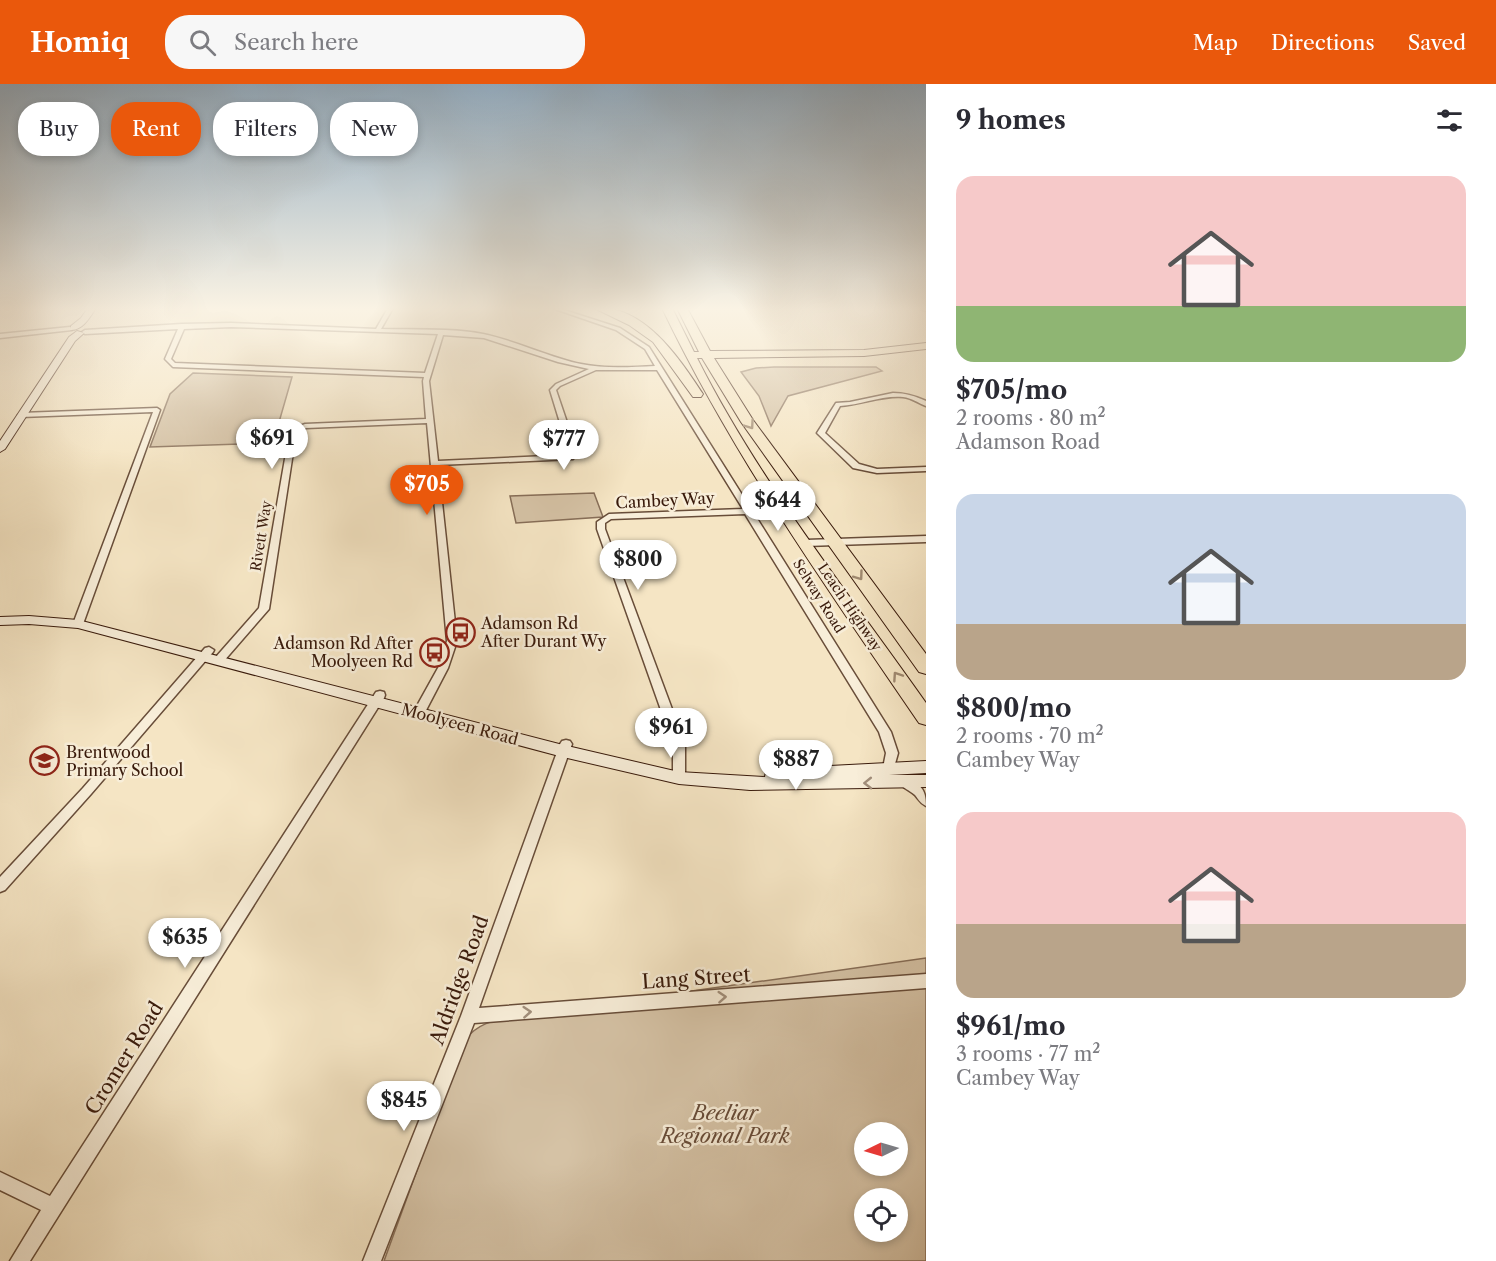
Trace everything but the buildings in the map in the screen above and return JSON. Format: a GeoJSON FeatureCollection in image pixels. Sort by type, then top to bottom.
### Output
{"type":"FeatureCollection","features":[{"type":"Feature","properties":{"kind":"highway"},"geometry":{"type":"LineString","coordinates":[[676,363],[705,405],[726,420]]}},
{"type":"Feature","properties":{"kind":"highway","name":"Leach Highway"},"geometry":{"type":"LineString","coordinates":[[694,363],[726,420],[806,543],[926,718]]}},
{"type":"Feature","properties":{"kind":"highway","name":"Leach Highway"},"geometry":{"type":"LineString","coordinates":[[711,363],[748,422],[835,543],[919,649],[926,668]]}},
{"type":"Feature","properties":{"kind":"highway"},"geometry":{"type":"LineString","coordinates":[[718,375],[730,366],[740,363]]}},
{"type":"Feature","properties":{"kind":"main road"},"geometry":{"type":"LineString","coordinates":[[0,449],[55,363]]}},
{"type":"Feature","properties":{"kind":"main road","name":"Moolyeen Road"},"geometry":{"type":"LineString","coordinates":[[0,615],[79,621],[564,748],[679,774],[750,784],[926,781]]}},
{"type":"Feature","properties":{"kind":"main road","name":"Moolyeen Road"},"geometry":{"type":"LineString","coordinates":[[0,621],[79,621]]}},
{"type":"Feature","properties":{"kind":"main road","name":"Moolyeen Road"},"geometry":{"type":"LineString","coordinates":[[679,774],[768,775],[926,767]]}},
{"type":"Feature","properties":{"kind":"street"},"geometry":{"type":"LineString","coordinates":[[171,363],[173,365],[426,375]]}},
{"type":"Feature","properties":{"kind":"street"},"geometry":{"type":"LineString","coordinates":[[422,710],[443,668],[452,641],[426,375],[430,363]]}},
{"type":"Feature","properties":{"kind":"street"},"geometry":{"type":"LineString","coordinates":[[566,363],[594,369],[660,368]]}},
{"type":"Feature","properties":{"kind":"street","name":"Selway Road"},"geometry":{"type":"LineString","coordinates":[[657,363],[885,732],[892,753],[889,768]]}},
{"type":"Feature","properties":{"kind":"street"},"geometry":{"type":"LineString","coordinates":[[435,463],[570,456],[573,452],[553,390],[558,385],[594,369]]}},
{"type":"Feature","properties":{"kind":"street"},"geometry":{"type":"LineString","coordinates":[[924,399],[897,393],[852,405],[838,404],[821,433],[856,466],[877,471],[926,469]]}},
{"type":"Feature","properties":{"kind":"street"},"geometry":{"type":"LineString","coordinates":[[21,415],[157,410],[79,621]]}},
{"type":"Feature","properties":{"kind":"street","name":"Rivett Way"},"geometry":{"type":"LineString","coordinates":[[214,655],[264,609],[293,432],[305,426],[430,421]]}},
{"type":"Feature","properties":{"kind":"street","name":"Cambey Way"},"geometry":{"type":"LineString","coordinates":[[679,774],[680,750],[675,731],[601,529],[601,522],[609,517],[750,511]]}},
{"type":"Feature","properties":{"kind":"street"},"geometry":{"type":"LineString","coordinates":[[806,543],[926,539]]}},
{"type":"Feature","properties":{"kind":"street"},"geometry":{"type":"LineString","coordinates":[[0,886],[214,655]]}},
{"type":"Feature","properties":{"kind":"street","name":"Cromer Road"},"geometry":{"type":"LineString","coordinates":[[19,1261],[377,698]]}},
{"type":"Feature","properties":{"kind":"street","name":"Aldridge Road"},"geometry":{"type":"LineString","coordinates":[[372,1261],[469,1016],[564,748]]}},
{"type":"Feature","properties":{"kind":"street"},"geometry":{"type":"LineString","coordinates":[[904,782],[919,792],[926,801]]}},
{"type":"Feature","properties":{"kind":"street","name":"Lang Street"},"geometry":{"type":"LineString","coordinates":[[469,1016],[926,981]]}},
{"type":"Feature","properties":{"kind":"street"},"geometry":{"type":"LineString","coordinates":[[0,1181],[53,1207]]}},
{"type":"Feature","properties":{"kind":"green space"},"geometry":{"type":"Polygon","coordinates":[[[774,367],[876,367],[882,371],[788,396],[771,426],[759,396],[741,372],[774,367]]]}},
{"type":"Feature","properties":{"kind":"green space"},"geometry":{"type":"Polygon","coordinates":[[[193,373],[292,377],[273,443],[150,447],[170,394],[193,373]]]}},
{"type":"Feature","properties":{"kind":"green space"},"geometry":{"type":"Polygon","coordinates":[[[594,493],[603,517],[516,523],[510,496],[594,493]]]}},
{"type":"Feature","properties":{"kind":"green space","name":"Beeliar Regional Park"},"geometry":{"type":"Polygon","coordinates":[[[926,958],[926,1261],[384,1261],[464,1041],[481,1026],[515,1016],[926,958]]]}},
{"type":"Feature","properties":{"kind":"place","name":"Adamson Rd After Durant Wy"},"geometry":{"type":"Point","coordinates":[460,632]}},
{"type":"Feature","properties":{"kind":"place","name":"Adamson Rd After Moolyeen Rd"},"geometry":{"type":"Point","coordinates":[434,652]}},
{"type":"Feature","properties":{"kind":"place","name":"Brentwood Primary School"},"geometry":{"type":"Point","coordinates":[45,761]}}]}
